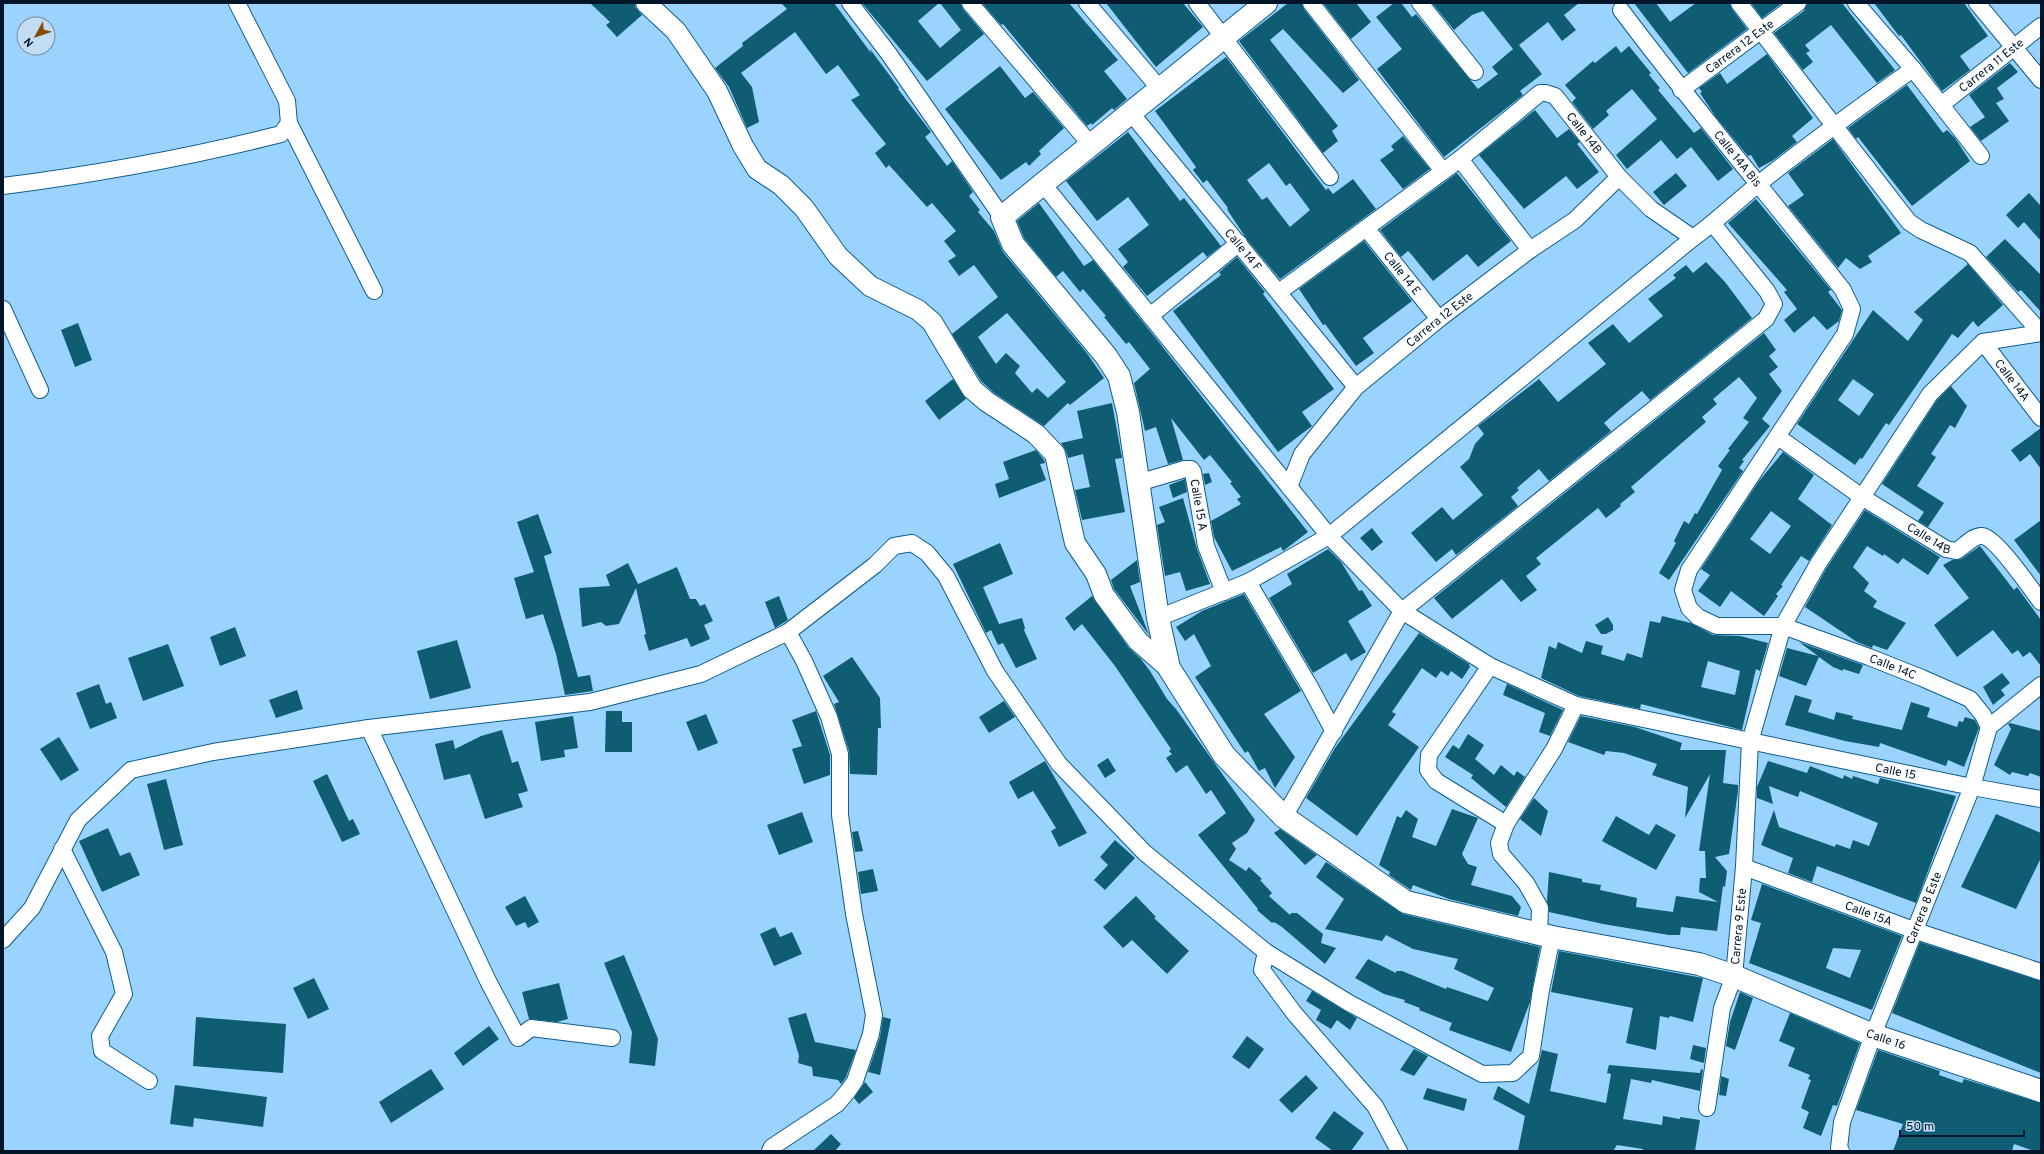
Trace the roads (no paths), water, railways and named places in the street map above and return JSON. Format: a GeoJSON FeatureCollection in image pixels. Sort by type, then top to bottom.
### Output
{"type":"FeatureCollection","features":[{"type":"Feature","properties":{"kind":"main road"},"geometry":{"type":"LineString","coordinates":[[1002,217],[1266,3]]}},
{"type":"Feature","properties":{"kind":"main road","name":"Calle 16"},"geometry":{"type":"LineString","coordinates":[[1002,217],[1013,244],[1106,356],[1119,376],[1128,412],[1158,618],[1169,668],[1224,755],[1284,817],[1406,902],[1546,936],[1691,962],[1734,976],[1873,1035],[2041,1091]]}},
{"type":"Feature","properties":{"kind":"street"},"geometry":{"type":"LineString","coordinates":[[237,3],[287,101],[289,123],[374,291]]}},
{"type":"Feature","properties":{"kind":"street"},"geometry":{"type":"LineString","coordinates":[[646,3],[676,31],[717,91],[743,146],[757,169],[780,185],[804,208],[838,256],[870,286],[918,310],[932,322],[972,389],[986,401],[1036,434],[1055,454],[1075,543],[1096,574],[1104,595],[1138,641],[1169,668]]}},
{"type":"Feature","properties":{"kind":"street"},"geometry":{"type":"LineString","coordinates":[[850,3],[889,54],[1002,217]]}},
{"type":"Feature","properties":{"kind":"street"},"geometry":{"type":"LineString","coordinates":[[970,3],[1091,145]]}},
{"type":"Feature","properties":{"kind":"street"},"geometry":{"type":"LineString","coordinates":[[1088,3],[1160,89]]}},
{"type":"Feature","properties":{"kind":"street"},"geometry":{"type":"LineString","coordinates":[[1197,3],[1330,177]]}},
{"type":"Feature","properties":{"kind":"street"},"geometry":{"type":"LineString","coordinates":[[1311,3],[1443,171]]}},
{"type":"Feature","properties":{"kind":"street"},"geometry":{"type":"LineString","coordinates":[[1420,3],[1476,72]]}},
{"type":"Feature","properties":{"kind":"street"},"geometry":{"type":"LineString","coordinates":[[1739,3],[1835,124],[1909,222],[1921,230],[1970,253],[2041,333]]}},
{"type":"Feature","properties":{"kind":"street","name":"Carrera 12 Este"},"geometry":{"type":"LineString","coordinates":[[1681,90],[1761,29],[1798,3]]}},
{"type":"Feature","properties":{"kind":"street"},"geometry":{"type":"LineString","coordinates":[[1856,3],[1912,69],[1981,156]]}},
{"type":"Feature","properties":{"kind":"street"},"geometry":{"type":"LineString","coordinates":[[1977,3],[2041,80]]}},
{"type":"Feature","properties":{"kind":"street","name":"Calle 14A Bis"},"geometry":{"type":"LineString","coordinates":[[1621,10],[1681,90],[1759,183],[1843,290],[1852,309],[1846,334],[1778,437]]}},
{"type":"Feature","properties":{"kind":"street","name":"Carrera 11 Este"},"geometry":{"type":"LineString","coordinates":[[1941,105],[2041,26]]}},
{"type":"Feature","properties":{"kind":"street"},"geometry":{"type":"LineString","coordinates":[[1158,618],[1248,582],[1330,536],[1693,238],[1713,224],[1759,183],[1835,124],[1912,69]]}},
{"type":"Feature","properties":{"kind":"street","name":"Calle 14B"},"geometry":{"type":"LineString","coordinates":[[1460,158],[1540,93],[1555,96],[1620,177],[1651,209],[1693,238]]}},
{"type":"Feature","properties":{"kind":"street","name":"Calle 14 F"},"geometry":{"type":"LineString","coordinates":[[1131,113],[1356,387]]}},
{"type":"Feature","properties":{"kind":"street"},"geometry":{"type":"LineString","coordinates":[[3,186],[62,178],[230,147],[281,134],[289,123]]}},
{"type":"Feature","properties":{"kind":"street"},"geometry":{"type":"LineString","coordinates":[[1279,292],[1460,158],[1530,250]]}},
{"type":"Feature","properties":{"kind":"street","name":"Carrera 12 Este"},"geometry":{"type":"LineString","coordinates":[[1289,487],[1302,454],[1356,387],[1439,319],[1530,250],[1575,220],[1620,177]]}},
{"type":"Feature","properties":{"kind":"street","name":"Calle 15"},"geometry":{"type":"LineString","coordinates":[[1043,184],[1330,536],[1402,611],[1490,666],[1576,705],[1972,787],[2041,799]]}},
{"type":"Feature","properties":{"kind":"street"},"geometry":{"type":"LineString","coordinates":[[1284,817],[1402,611],[1766,319],[1774,304],[1767,291],[1713,224]]}},
{"type":"Feature","properties":{"kind":"street","name":"Calle 14 E"},"geometry":{"type":"LineString","coordinates":[[1366,228],[1439,319]]}},
{"type":"Feature","properties":{"kind":"street"},"geometry":{"type":"LineString","coordinates":[[1150,316],[1238,243]]}},
{"type":"Feature","properties":{"kind":"street"},"geometry":{"type":"LineString","coordinates":[[3,309],[40,390]]}},
{"type":"Feature","properties":{"kind":"street"},"geometry":{"type":"LineString","coordinates":[[1983,342],[2041,333]]}},
{"type":"Feature","properties":{"kind":"street","name":"Calle 14A"},"geometry":{"type":"LineString","coordinates":[[1983,342],[2041,418]]}},
{"type":"Feature","properties":{"kind":"street","name":"Carrera 9 Este"},"geometry":{"type":"LineString","coordinates":[[1707,1108],[1722,1008],[1734,976],[1744,867],[1750,742],[1782,626],[1818,564],[1930,394],[1983,342]]}},
{"type":"Feature","properties":{"kind":"street"},"geometry":{"type":"LineString","coordinates":[[1778,437],[1689,570],[1683,590],[1689,608],[1698,617],[1717,626],[1782,626]]}},
{"type":"Feature","properties":{"kind":"street","name":"Calle 14B"},"geometry":{"type":"LineString","coordinates":[[1778,437],[1862,496],[1946,549],[1956,551],[1974,537],[1982,536],[1994,541],[2041,602]]}},
{"type":"Feature","properties":{"kind":"street","name":"Calle 15 A"},"geometry":{"type":"LineString","coordinates":[[1138,483],[1185,469],[1194,472],[1206,546],[1224,592]]}},
{"type":"Feature","properties":{"kind":"street"},"geometry":{"type":"LineString","coordinates":[[3,940],[32,908],[78,820],[131,770],[213,752],[369,728],[590,702],[702,674],[788,632],[875,565],[894,546],[912,543],[926,553],[946,576],[995,671],[1059,764],[1145,853],[1266,952],[1349,1003],[1482,1074],[1513,1073],[1530,1056],[1541,990],[1546,936],[1540,908],[1526,883],[1501,854],[1499,843],[1506,824],[1554,749],[1576,705]]}},
{"type":"Feature","properties":{"kind":"street"},"geometry":{"type":"LineString","coordinates":[[1248,582],[1310,687],[1334,732]]}},
{"type":"Feature","properties":{"kind":"street","name":"Calle 14C"},"geometry":{"type":"LineString","coordinates":[[1782,626],[1916,675],[1970,700],[1983,715],[1989,727]]}},
{"type":"Feature","properties":{"kind":"street"},"geometry":{"type":"LineString","coordinates":[[770,1151],[772,1147],[837,1104],[848,1091],[855,1081],[871,1034],[874,1015],[854,914],[840,814],[840,754],[829,717],[804,660],[788,632]]}},
{"type":"Feature","properties":{"kind":"street"},"geometry":{"type":"LineString","coordinates":[[1490,666],[1429,755],[1428,770],[1436,781],[1506,824]]}},
{"type":"Feature","properties":{"kind":"street"},"geometry":{"type":"LineString","coordinates":[[1989,727],[2041,685]]}},
{"type":"Feature","properties":{"kind":"street","name":"Carrera 8 Este"},"geometry":{"type":"LineString","coordinates":[[1841,1151],[1839,1148],[1842,1122],[1873,1035],[1916,931],[1972,787],[1989,727]]}},
{"type":"Feature","properties":{"kind":"street"},"geometry":{"type":"LineString","coordinates":[[369,728],[488,981],[518,1038],[531,1028],[612,1038]]}},
{"type":"Feature","properties":{"kind":"street"},"geometry":{"type":"LineString","coordinates":[[62,849],[114,952],[124,994],[100,1036],[102,1051],[149,1081]]}},
{"type":"Feature","properties":{"kind":"street","name":"Calle 15A"},"geometry":{"type":"LineString","coordinates":[[1744,867],[1916,931],[2041,972]]}},
{"type":"Feature","properties":{"kind":"street"},"geometry":{"type":"LineString","coordinates":[[1266,952],[1262,970],[1294,1013],[1375,1106],[1399,1151]]}}]}
